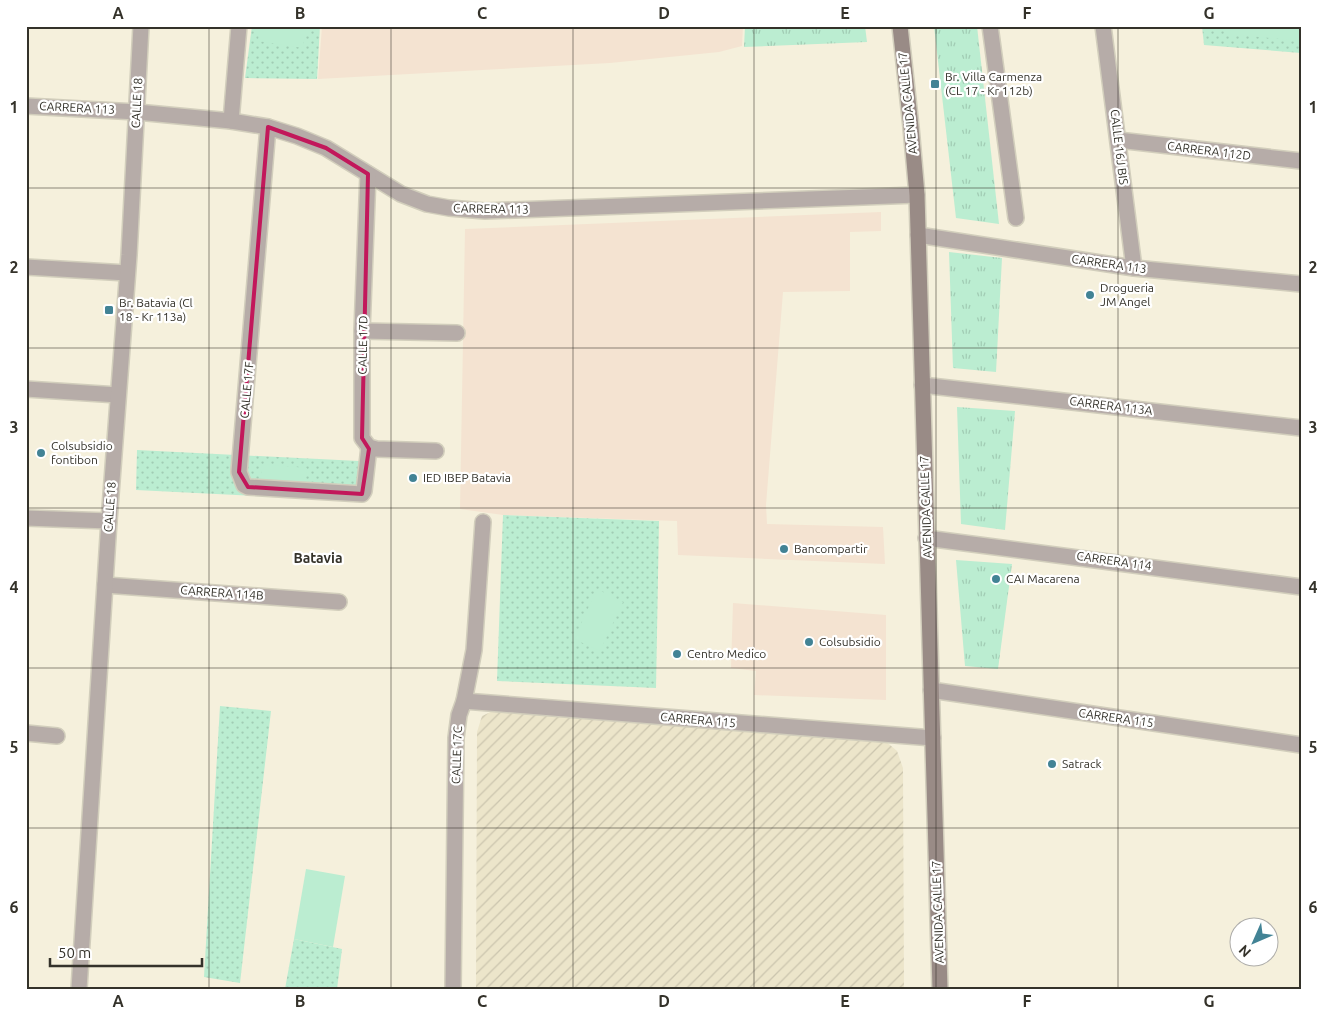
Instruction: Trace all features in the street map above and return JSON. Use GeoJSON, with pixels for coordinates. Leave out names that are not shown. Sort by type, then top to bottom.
{"type":"FeatureCollection","features":[{"type":"Feature","properties":{"kind":"main road","name":"AVENIDA CALLE 17"},"geometry":{"type":"LineString","coordinates":[[900,26],[911,127],[918,235],[940,989]]}},
{"type":"Feature","properties":{"kind":"street","name":"CALLE 18"},"geometry":{"type":"LineString","coordinates":[[79,989],[127,273],[141,26]]}},
{"type":"Feature","properties":{"kind":"street"},"geometry":{"type":"LineString","coordinates":[[231,121],[239,26]]}},
{"type":"Feature","properties":{"kind":"street"},"geometry":{"type":"LineString","coordinates":[[990,26],[1016,218]]}},
{"type":"Feature","properties":{"kind":"street","name":"CALLE 16J BIS"},"geometry":{"type":"LineString","coordinates":[[1103,26],[1134,268]]}},
{"type":"Feature","properties":{"kind":"street","name":"CARRERA 113"},"geometry":{"type":"LineString","coordinates":[[26,106],[137,112],[231,121],[268,127],[326,148],[401,194],[427,204],[449,208],[485,211],[916,195]]}},
{"type":"Feature","properties":{"kind":"street","name":"CALLE 17F"},"geometry":{"type":"LineString","coordinates":[[268,127],[239,472],[244,485],[248,487],[362,494],[364,491],[369,447]]}},
{"type":"Feature","properties":{"kind":"street","name":"CARRERA 112D"},"geometry":{"type":"LineString","coordinates":[[1118,140],[1301,162]]}},
{"type":"Feature","properties":{"kind":"street","name":"CALLE 17D"},"geometry":{"type":"LineString","coordinates":[[368,174],[362,331],[362,438],[369,447]]}},
{"type":"Feature","properties":{"kind":"street","name":"CARRERA 113"},"geometry":{"type":"LineString","coordinates":[[918,235],[1134,268],[1301,284]]}},
{"type":"Feature","properties":{"kind":"street"},"geometry":{"type":"LineString","coordinates":[[26,267],[127,273]]}},
{"type":"Feature","properties":{"kind":"street"},"geometry":{"type":"LineString","coordinates":[[362,331],[458,334]]}},
{"type":"Feature","properties":{"kind":"street","name":"CARRERA 113A"},"geometry":{"type":"LineString","coordinates":[[922,385],[1301,428]]}},
{"type":"Feature","properties":{"kind":"street"},"geometry":{"type":"LineString","coordinates":[[26,389],[118,395]]}},
{"type":"Feature","properties":{"kind":"street"},"geometry":{"type":"LineString","coordinates":[[369,447],[436,451]]}},
{"type":"Feature","properties":{"kind":"street"},"geometry":{"type":"LineString","coordinates":[[26,518],[109,521]]}},
{"type":"Feature","properties":{"kind":"street","name":"CALLE 17C"},"geometry":{"type":"LineString","coordinates":[[453,989],[456,738],[459,714],[464,701],[474,650],[483,522]]}},
{"type":"Feature","properties":{"kind":"street","name":"CARRERA 114"},"geometry":{"type":"LineString","coordinates":[[926,538],[1301,587]]}},
{"type":"Feature","properties":{"kind":"street","name":"CARRERA 114B"},"geometry":{"type":"LineString","coordinates":[[105,585],[339,602]]}},
{"type":"Feature","properties":{"kind":"street","name":"CARRERA 115"},"geometry":{"type":"LineString","coordinates":[[931,690],[1301,745]]}},
{"type":"Feature","properties":{"kind":"street","name":"CARRERA 115"},"geometry":{"type":"LineString","coordinates":[[464,701],[933,738]]}},
{"type":"Feature","properties":{"kind":"street"},"geometry":{"type":"LineString","coordinates":[[26,733],[57,736]]}},
{"type":"Feature","properties":{"kind":"highlighted area"},"geometry":{"type":"Polygon","coordinates":[[[268,127],[326,148],[368,174],[362,438],[369,449],[362,494],[248,487],[239,472],[268,127]]]}},
{"type":"Feature","properties":{"kind":"shaded area"},"geometry":{"type":"Polygon","coordinates":[[[322,26],[743,26],[742,46],[719,52],[610,63],[318,79],[322,26]]]}},
{"type":"Feature","properties":{"kind":"shaded area"},"geometry":{"type":"Polygon","coordinates":[[[881,212],[881,231],[850,232],[850,291],[783,292],[766,505],[767,524],[883,527],[885,564],[678,555],[677,521],[503,515],[460,509],[465,229],[881,212]]]}},
{"type":"Feature","properties":{"kind":"shaded area","name":"Colsubsidio"},"geometry":{"type":"Polygon","coordinates":[[[733,603],[886,615],[886,700],[754,695],[756,671],[731,668],[733,603]]]}},
{"type":"Feature","properties":{"kind":"shaded area"},"geometry":{"type":"Polygon","coordinates":[[[495,710],[883,739],[897,751],[903,768],[904,989],[476,989],[477,732],[482,716],[495,710]]]}},
{"type":"Feature","properties":{"kind":"green space"},"geometry":{"type":"Polygon","coordinates":[[[252,26],[320,26],[317,79],[245,78],[252,26]]]}},
{"type":"Feature","properties":{"kind":"green space"},"geometry":{"type":"Polygon","coordinates":[[[260,26],[306,26],[303,48],[258,41],[260,26]]]}},
{"type":"Feature","properties":{"kind":"green space"},"geometry":{"type":"Polygon","coordinates":[[[745,26],[865,26],[867,42],[744,47],[745,26]]]}},
{"type":"Feature","properties":{"kind":"green space"},"geometry":{"type":"Polygon","coordinates":[[[934,26],[977,26],[999,224],[956,218],[934,26]]]}},
{"type":"Feature","properties":{"kind":"green space"},"geometry":{"type":"Polygon","coordinates":[[[1202,26],[1301,26],[1301,53],[1204,45],[1202,26]]]}},
{"type":"Feature","properties":{"kind":"green space"},"geometry":{"type":"Polygon","coordinates":[[[1231,26],[1301,26],[1301,41],[1230,34],[1231,26]]]}},
{"type":"Feature","properties":{"kind":"green space"},"geometry":{"type":"Polygon","coordinates":[[[949,252],[1002,258],[996,372],[953,368],[949,252]]]}},
{"type":"Feature","properties":{"kind":"green space"},"geometry":{"type":"Polygon","coordinates":[[[957,407],[1015,411],[1005,530],[961,524],[957,407]]]}},
{"type":"Feature","properties":{"kind":"green space"},"geometry":{"type":"Polygon","coordinates":[[[137,450],[359,461],[358,501],[136,490],[137,450]]]}},
{"type":"Feature","properties":{"kind":"green space"},"geometry":{"type":"Polygon","coordinates":[[[262,464],[307,468],[305,491],[260,487],[262,464]]]}},
{"type":"Feature","properties":{"kind":"green space"},"geometry":{"type":"Polygon","coordinates":[[[503,515],[659,521],[656,688],[497,681],[503,515]]]}},
{"type":"Feature","properties":{"kind":"green space"},"geometry":{"type":"Polygon","coordinates":[[[956,560],[1012,564],[998,669],[965,666],[956,560]]]}},
{"type":"Feature","properties":{"kind":"green space"},"geometry":{"type":"Polygon","coordinates":[[[597,589],[623,602],[600,651],[574,639],[597,589]]]}},
{"type":"Feature","properties":{"kind":"green space"},"geometry":{"type":"Polygon","coordinates":[[[220,706],[271,711],[240,983],[204,977],[220,706]]]}},
{"type":"Feature","properties":{"kind":"green space"},"geometry":{"type":"Polygon","coordinates":[[[306,869],[345,876],[333,947],[294,939],[306,869]]]}},
{"type":"Feature","properties":{"kind":"green space"},"geometry":{"type":"Polygon","coordinates":[[[294,939],[342,949],[337,989],[285,989],[294,939]]]}},
{"type":"Feature","properties":{"kind":"place","name":"Br. Villa Carmenza (CL 17 - Kr 112b)"},"geometry":{"type":"Point","coordinates":[935,84]}},
{"type":"Feature","properties":{"kind":"place","name":"Drogueria JM Angel"},"geometry":{"type":"Point","coordinates":[1090,295]}},
{"type":"Feature","properties":{"kind":"place","name":"Br. Batavia (Cl 18 - Kr 113a)"},"geometry":{"type":"Point","coordinates":[109,310]}},
{"type":"Feature","properties":{"kind":"place","name":"Colsubsidio fontibon"},"geometry":{"type":"Point","coordinates":[41,453]}},
{"type":"Feature","properties":{"kind":"place","name":"IED IBEP Batavia"},"geometry":{"type":"Point","coordinates":[413,478]}},
{"type":"Feature","properties":{"kind":"place","name":"Bancompartir"},"geometry":{"type":"Point","coordinates":[784,549]}},
{"type":"Feature","properties":{"kind":"place","name":"CAI Macarena"},"geometry":{"type":"Point","coordinates":[996,579]}},
{"type":"Feature","properties":{"kind":"place","name":"Colsubsidio"},"geometry":{"type":"Point","coordinates":[809,642]}},
{"type":"Feature","properties":{"kind":"place","name":"Centro Medico"},"geometry":{"type":"Point","coordinates":[677,654]}},
{"type":"Feature","properties":{"kind":"place","name":"Satrack"},"geometry":{"type":"Point","coordinates":[1052,764]}},
{"type":"Feature","properties":{"kind":"district","name":"Batavia"},"geometry":{"type":"Point","coordinates":[318,558]}}]}
